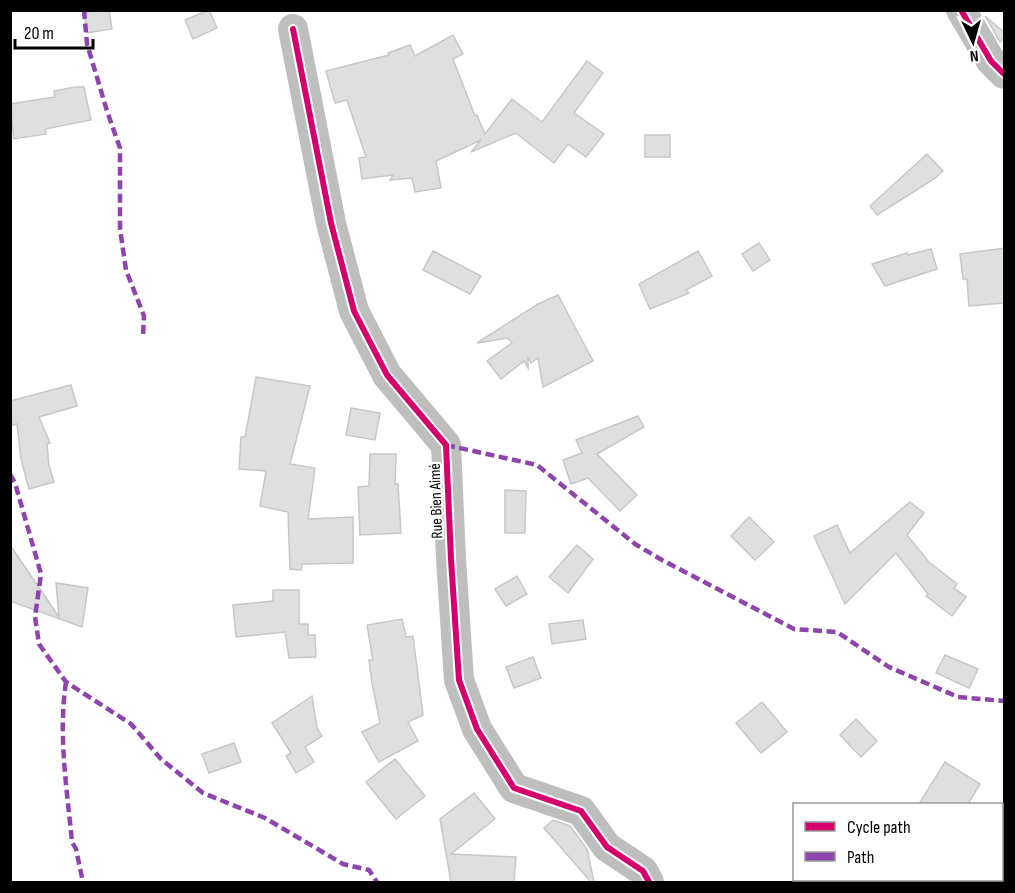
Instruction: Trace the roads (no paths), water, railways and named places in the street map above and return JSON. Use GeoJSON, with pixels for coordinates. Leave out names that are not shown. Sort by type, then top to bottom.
{"type":"FeatureCollection","features":[{"type":"Feature","properties":{"kind":"street"},"geometry":{"type":"LineString","coordinates":[[961,10],[991,61],[1005,74]]}},
{"type":"Feature","properties":{"kind":"street","name":"Rue Bien Aimé"},"geometry":{"type":"LineString","coordinates":[[293,29],[331,223],[354,311],[387,375],[446,446],[459,680],[477,729],[514,788],[581,811],[607,847],[643,871],[649,882]]}}]}
